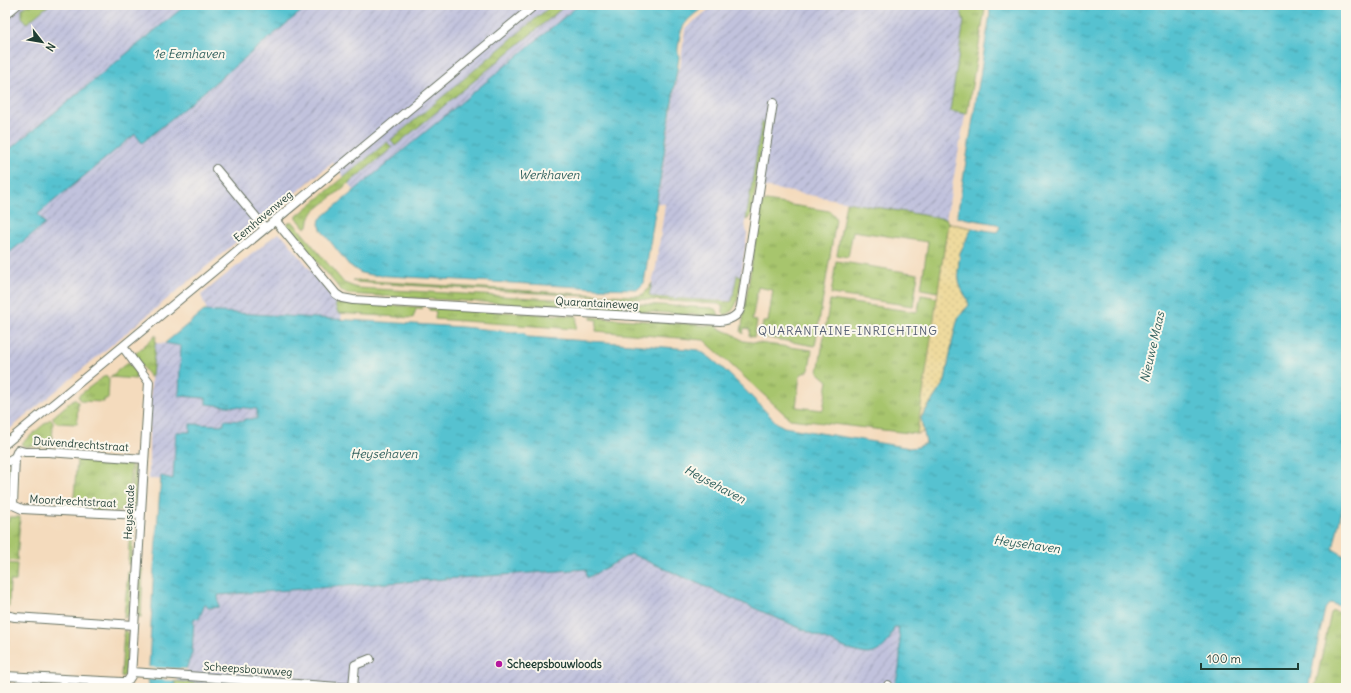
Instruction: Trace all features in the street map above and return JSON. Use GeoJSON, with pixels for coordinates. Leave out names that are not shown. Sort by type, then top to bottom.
{"type":"FeatureCollection","features":[{"type":"Feature","properties":{"kind":"street"},"geometry":{"type":"LineString","coordinates":[[5,15],[17,5]]}},
{"type":"Feature","properties":{"kind":"street","name":"Eemhavenweg"},"geometry":{"type":"LineString","coordinates":[[7,442],[535,5]]}},
{"type":"Feature","properties":{"kind":"street","name":"Quarantaineweg"},"geometry":{"type":"LineString","coordinates":[[275,220],[336,294],[342,298],[384,302],[726,321],[737,314],[741,306],[773,104]]}},
{"type":"Feature","properties":{"kind":"street"},"geometry":{"type":"LineString","coordinates":[[216,169],[265,228]]}},
{"type":"Feature","properties":{"kind":"street","name":"Heysekade"},"geometry":{"type":"LineString","coordinates":[[123,347],[149,382],[132,672]]}},
{"type":"Feature","properties":{"kind":"street"},"geometry":{"type":"LineString","coordinates":[[5,463],[16,454],[7,442]]}},
{"type":"Feature","properties":{"kind":"street","name":"Duivendrechtstraat"},"geometry":{"type":"LineString","coordinates":[[16,454],[25,452],[48,452],[144,459]]}},
{"type":"Feature","properties":{"kind":"street","name":"Moordrechtstraat"},"geometry":{"type":"LineString","coordinates":[[16,454],[12,505],[22,509],[140,516]]}},
{"type":"Feature","properties":{"kind":"street"},"geometry":{"type":"LineString","coordinates":[[5,615],[15,617],[134,625]]}},
{"type":"Feature","properties":{"kind":"street","name":"Scheepsbouwweg"},"geometry":{"type":"LineString","coordinates":[[132,672],[353,688],[355,664],[370,658]]}},
{"type":"Feature","properties":{"kind":"street"},"geometry":{"type":"LineString","coordinates":[[5,688],[6,676],[127,682],[132,672]]}},
{"type":"Feature","properties":{"kind":"shaded area"},"geometry":{"type":"Polygon","coordinates":[[[5,5],[612,5],[363,203],[333,162],[5,433],[5,5]]]}},
{"type":"Feature","properties":{"kind":"shaded area"},"geometry":{"type":"Polygon","coordinates":[[[714,5],[984,5],[985,9],[946,219],[752,185],[745,222],[747,235],[741,276],[737,275],[732,301],[652,297],[649,295],[656,267],[665,204],[657,203],[678,69],[680,69],[685,29],[714,5]]]}},
{"type":"Feature","properties":{"kind":"shaded area"},"geometry":{"type":"Polygon","coordinates":[[[278,233],[285,238],[342,309],[341,325],[210,319],[201,295],[278,233]]]}},
{"type":"Feature","properties":{"kind":"shaded area"},"geometry":{"type":"Polygon","coordinates":[[[153,343],[185,344],[263,396],[259,441],[175,480],[149,479],[149,424],[153,343]]]}},
{"type":"Feature","properties":{"kind":"shaded area"},"geometry":{"type":"Polygon","coordinates":[[[631,554],[852,651],[868,654],[892,634],[894,627],[898,627],[900,638],[899,671],[893,688],[223,688],[214,687],[214,682],[175,686],[176,669],[192,653],[194,618],[199,619],[205,604],[207,605],[218,595],[587,569],[587,578],[631,554]]]}},
{"type":"Feature","properties":{"kind":"green space"},"geometry":{"type":"Polygon","coordinates":[[[27,5],[49,5],[27,23],[22,17],[22,9],[27,5]]]}},
{"type":"Feature","properties":{"kind":"green space"},"geometry":{"type":"Polygon","coordinates":[[[552,5],[566,5],[395,146],[391,140],[552,5]]]}},
{"type":"Feature","properties":{"kind":"green space"},"geometry":{"type":"Polygon","coordinates":[[[962,8],[985,9],[967,114],[950,111],[964,21],[961,11],[962,8]]]}},
{"type":"Feature","properties":{"kind":"green space"},"geometry":{"type":"Polygon","coordinates":[[[762,120],[765,126],[751,216],[746,220],[762,120]]]}},
{"type":"Feature","properties":{"kind":"green space"},"geometry":{"type":"Polygon","coordinates":[[[387,142],[392,148],[312,213],[308,226],[305,228],[297,216],[387,142]]]}},
{"type":"Feature","properties":{"kind":"green space"},"geometry":{"type":"Polygon","coordinates":[[[766,201],[829,211],[836,219],[815,346],[763,337],[761,334],[763,322],[768,322],[773,290],[758,287],[752,320],[757,321],[754,337],[749,336],[750,329],[744,328],[743,334],[741,332],[761,205],[766,201]]]}},
{"type":"Feature","properties":{"kind":"green space"},"geometry":{"type":"Polygon","coordinates":[[[846,202],[946,219],[948,222],[938,292],[921,289],[928,242],[853,231],[848,257],[837,255],[846,202]]]}},
{"type":"Feature","properties":{"kind":"green space"},"geometry":{"type":"Polygon","coordinates":[[[292,221],[344,283],[357,288],[712,308],[717,310],[719,316],[347,294],[341,290],[286,225],[292,221]]]}},
{"type":"Feature","properties":{"kind":"green space"},"geometry":{"type":"Polygon","coordinates":[[[836,261],[918,274],[913,306],[831,294],[836,261]]]}},
{"type":"Feature","properties":{"kind":"green space"},"geometry":{"type":"Polygon","coordinates":[[[737,275],[741,276],[738,298],[734,309],[725,315],[723,313],[723,308],[719,304],[355,282],[353,280],[636,296],[644,294],[652,283],[649,295],[652,297],[730,302],[732,301],[737,275]]]}},
{"type":"Feature","properties":{"kind":"green space"},"geometry":{"type":"Polygon","coordinates":[[[921,295],[938,298],[917,434],[790,419],[704,340],[596,331],[597,320],[591,319],[591,317],[717,326],[718,328],[733,334],[743,341],[812,350],[809,370],[800,375],[796,407],[823,410],[828,381],[818,372],[830,300],[916,312],[918,310],[921,295]]]}},
{"type":"Feature","properties":{"kind":"green space"},"geometry":{"type":"Polygon","coordinates":[[[351,303],[423,307],[422,309],[416,309],[413,318],[338,313],[335,304],[351,303]]]}},
{"type":"Feature","properties":{"kind":"green space"},"geometry":{"type":"Polygon","coordinates":[[[429,308],[577,316],[576,329],[435,319],[436,311],[429,310],[429,308]]]}},
{"type":"Feature","properties":{"kind":"green space"},"geometry":{"type":"Polygon","coordinates":[[[156,335],[152,376],[150,377],[134,356],[156,335]]]}},
{"type":"Feature","properties":{"kind":"green space"},"geometry":{"type":"Polygon","coordinates":[[[128,362],[136,372],[136,379],[110,377],[128,362]]]}},
{"type":"Feature","properties":{"kind":"green space"},"geometry":{"type":"Polygon","coordinates":[[[106,375],[109,379],[108,399],[104,399],[104,402],[81,401],[78,396],[106,375]]]}},
{"type":"Feature","properties":{"kind":"green space"},"geometry":{"type":"Polygon","coordinates":[[[74,399],[78,402],[77,424],[57,423],[53,417],[74,399]]]}},
{"type":"Feature","properties":{"kind":"green space"},"geometry":{"type":"Polygon","coordinates":[[[50,419],[53,422],[52,447],[25,447],[21,444],[50,419]]]}},
{"type":"Feature","properties":{"kind":"green space"},"geometry":{"type":"Polygon","coordinates":[[[77,459],[124,462],[131,464],[128,512],[73,509],[77,459]]]}},
{"type":"Feature","properties":{"kind":"green space"},"geometry":{"type":"Polygon","coordinates":[[[12,463],[10,491],[5,491],[5,469],[12,463]]]}},
{"type":"Feature","properties":{"kind":"green space"},"geometry":{"type":"Polygon","coordinates":[[[133,466],[137,467],[135,507],[130,509],[133,466]]]}},
{"type":"Feature","properties":{"kind":"green space"},"geometry":{"type":"Polygon","coordinates":[[[9,517],[20,517],[17,561],[5,560],[5,521],[9,521],[9,517]]]}},
{"type":"Feature","properties":{"kind":"green space"},"geometry":{"type":"Polygon","coordinates":[[[130,522],[134,525],[131,563],[128,565],[130,522]]]}},
{"type":"Feature","properties":{"kind":"green space"},"geometry":{"type":"Polygon","coordinates":[[[5,563],[17,564],[16,581],[10,581],[9,607],[5,606],[5,563]]]}},
{"type":"Feature","properties":{"kind":"green space"},"geometry":{"type":"Polygon","coordinates":[[[140,569],[143,569],[141,617],[138,617],[140,569]]]}},
{"type":"Feature","properties":{"kind":"green space"},"geometry":{"type":"Polygon","coordinates":[[[128,571],[131,573],[129,614],[124,618],[128,571]]]}},
{"type":"Feature","properties":{"kind":"green space"},"geometry":{"type":"Polygon","coordinates":[[[1334,611],[1346,615],[1346,688],[1315,688],[1331,613],[1334,611]]]}},
{"type":"Feature","properties":{"kind":"green space"},"geometry":{"type":"Polygon","coordinates":[[[5,622],[9,622],[6,671],[5,671],[5,622]]]}},
{"type":"Feature","properties":{"kind":"green space"},"geometry":{"type":"Polygon","coordinates":[[[124,630],[128,634],[125,675],[121,677],[124,630]]]}},
{"type":"Feature","properties":{"kind":"green space"},"geometry":{"type":"Polygon","coordinates":[[[175,681],[204,684],[215,682],[214,687],[223,688],[174,688],[175,681]]]}},
{"type":"Feature","properties":{"kind":"sand"},"geometry":{"type":"Polygon","coordinates":[[[948,223],[972,228],[960,253],[958,271],[960,288],[967,298],[969,305],[963,311],[954,333],[945,381],[921,417],[923,432],[917,434],[948,223]]]}},
{"type":"Feature","properties":{"kind":"water","name":"1e Eemhaven"},"geometry":{"type":"Polygon","coordinates":[[[186,5],[309,5],[142,143],[135,134],[38,214],[45,224],[5,256],[5,153],[186,5]]]}},
{"type":"Feature","properties":{"kind":"water","name":"Werkhaven"},"geometry":{"type":"Polygon","coordinates":[[[579,5],[706,5],[688,20],[680,35],[678,50],[679,57],[644,283],[638,289],[598,288],[372,275],[361,273],[349,265],[322,231],[319,224],[320,219],[579,5]]]}},
{"type":"Feature","properties":{"kind":"water"},"geometry":{"type":"Polygon","coordinates":[[[989,5],[1346,5],[1346,492],[1333,549],[1346,557],[1346,608],[1331,603],[1325,609],[1308,688],[893,688],[898,673],[900,658],[898,627],[894,627],[886,645],[878,651],[869,654],[852,651],[631,554],[587,578],[586,569],[218,595],[219,607],[208,608],[205,604],[199,619],[194,618],[192,653],[186,669],[176,669],[174,688],[148,688],[153,582],[161,476],[173,479],[176,432],[190,432],[190,424],[224,425],[224,420],[244,421],[244,419],[257,419],[257,409],[206,404],[206,398],[179,396],[181,346],[165,343],[204,311],[462,327],[524,333],[528,337],[699,350],[719,365],[777,423],[784,427],[910,448],[918,447],[926,443],[921,418],[945,381],[958,318],[969,305],[967,298],[960,288],[958,271],[960,253],[972,228],[996,232],[1000,227],[997,224],[957,217],[989,21],[989,5]]]}},
{"type":"Feature","properties":{"kind":"pier"},"geometry":{"type":"Polygon","coordinates":[[[146,667],[188,669],[187,671],[178,671],[177,681],[145,679],[146,667]]]}},
{"type":"Feature","properties":{"kind":"place","name":"Scheepsbouwloods"},"geometry":{"type":"Point","coordinates":[499,664]}},
{"type":"Feature","properties":{"kind":"district","name":"QUARANTAINE-INRICHTING"},"geometry":{"type":"Point","coordinates":[848,330]}},
{"type":"Feature","properties":{"kind":"water label","name":"Nieuwe Maas"},"geometry":{"type":"Point","coordinates":[1152,347]}},
{"type":"Feature","properties":{"kind":"water label","name":"Heysehaven"},"geometry":{"type":"Point","coordinates":[384,453]}},
{"type":"Feature","properties":{"kind":"water label","name":"Heysehaven"},"geometry":{"type":"Point","coordinates":[715,484]}},
{"type":"Feature","properties":{"kind":"water label","name":"Heysehaven"},"geometry":{"type":"Point","coordinates":[1027,544]}}]}
